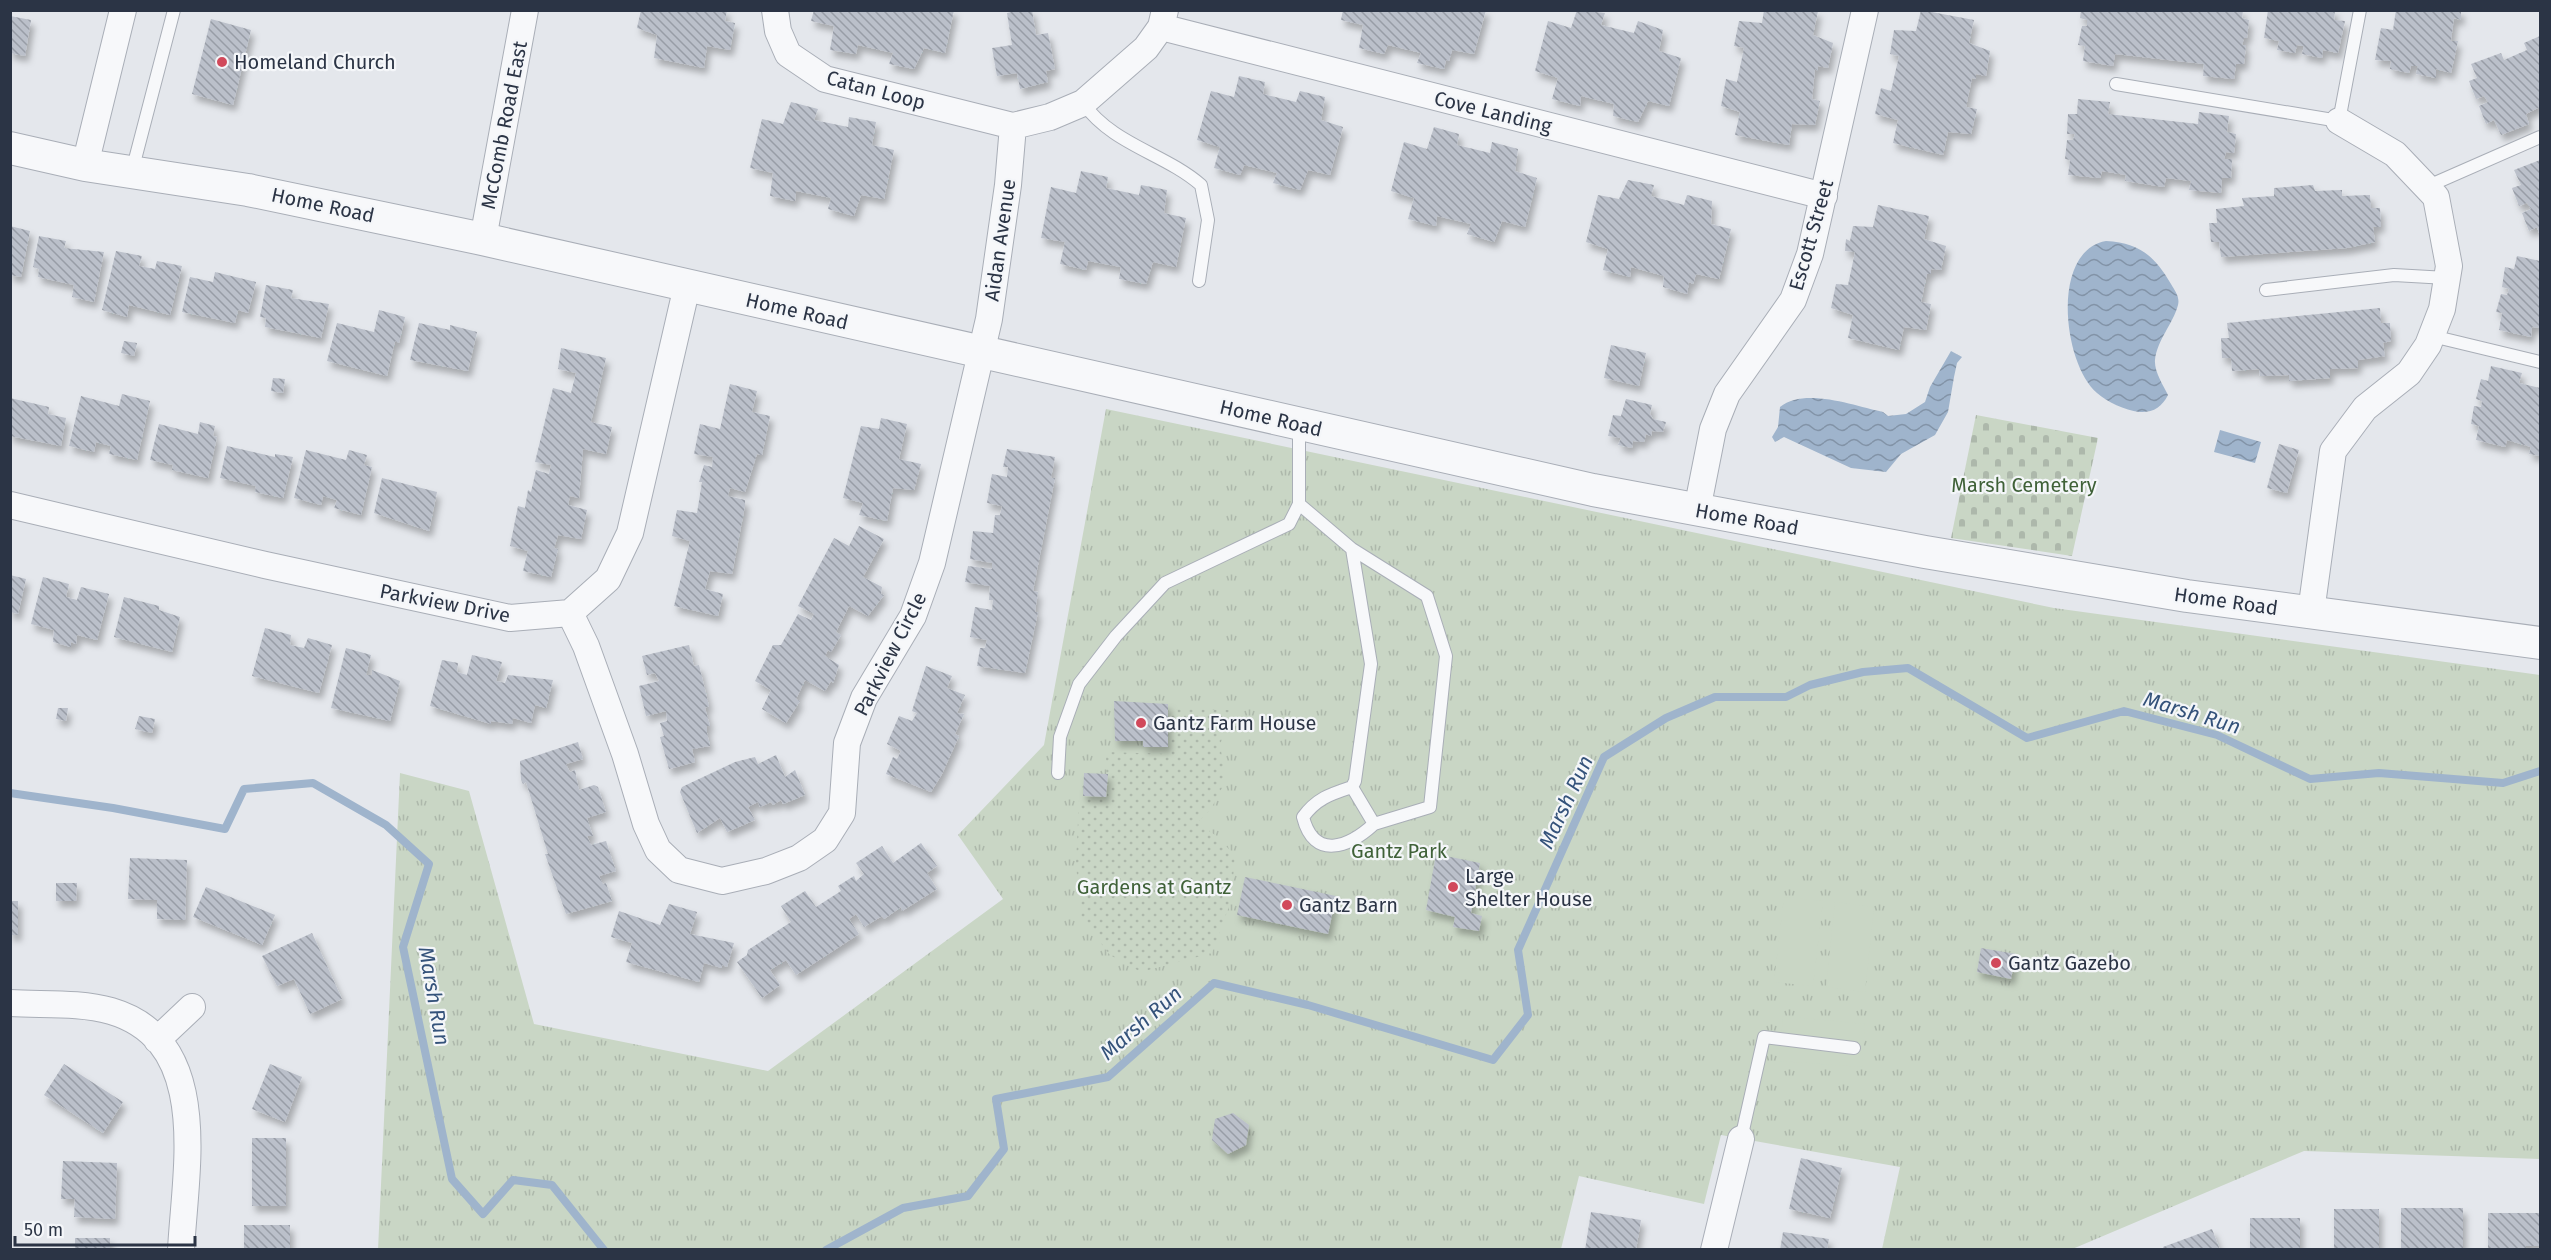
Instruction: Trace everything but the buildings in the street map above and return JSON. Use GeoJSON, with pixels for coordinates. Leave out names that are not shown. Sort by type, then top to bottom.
{"type":"FeatureCollection","features":[{"type":"Feature","properties":{"kind":"street"},"geometry":{"type":"LineString","coordinates":[[85,165],[123,10]]}},
{"type":"Feature","properties":{"kind":"street","name":"McComb Road East"},"geometry":{"type":"LineString","coordinates":[[483,239],[525,10]]}},
{"type":"Feature","properties":{"kind":"street","name":"Catan Loop"},"geometry":{"type":"LineString","coordinates":[[775,10],[778,31],[788,54],[825,79],[1013,126]]}},
{"type":"Feature","properties":{"kind":"street","name":"Escott Street"},"geometry":{"type":"LineString","coordinates":[[1697,510],[1713,429],[1724,403],[1754,354],[1793,300],[1810,254],[1865,10]]}},
{"type":"Feature","properties":{"kind":"street"},"geometry":{"type":"LineString","coordinates":[[1013,126],[1050,117],[1083,103],[1146,48],[1163,19]]}},
{"type":"Feature","properties":{"kind":"street","name":"Cove Landing"},"geometry":{"type":"LineString","coordinates":[[1163,19],[1824,196]]}},
{"type":"Feature","properties":{"kind":"street"},"geometry":{"type":"LineString","coordinates":[[2311,612],[2333,451],[2365,408],[2409,373],[2432,336],[2442,309],[2449,266],[2436,197],[2395,154],[2339,121]]}},
{"type":"Feature","properties":{"kind":"street","name":"Aidan Avenue"},"geometry":{"type":"LineString","coordinates":[[982,354],[1008,185],[1013,126]]}},
{"type":"Feature","properties":{"kind":"street","name":"Home Road"},"geometry":{"type":"LineString","coordinates":[[10,148],[85,165],[248,190],[483,239],[982,354],[1593,490],[2164,592],[2541,643]]}},
{"type":"Feature","properties":{"kind":"street"},"geometry":{"type":"LineString","coordinates":[[570,613],[608,579],[630,533],[687,286]]}},
{"type":"Feature","properties":{"kind":"street","name":"Parkview Circle"},"geometry":{"type":"LineString","coordinates":[[570,613],[586,646],[624,754],[645,824],[658,850],[679,870],[722,880],[766,871],[799,858],[825,840],[842,813],[847,743],[864,698],[913,616],[932,563],[982,354]]}},
{"type":"Feature","properties":{"kind":"street","name":"Parkview Drive"},"geometry":{"type":"LineString","coordinates":[[10,504],[276,567],[510,618],[570,613]]}},
{"type":"Feature","properties":{"kind":"street"},"geometry":{"type":"LineString","coordinates":[[10,1003],[111,1011],[127,1018],[157,1040],[171,1056],[181,1079],[185,1098],[187,1151],[181,1250]]}},
{"type":"Feature","properties":{"kind":"street"},"geometry":{"type":"LineString","coordinates":[[157,1040],[192,1007]]}},
{"type":"Feature","properties":{"kind":"street"},"geometry":{"type":"LineString","coordinates":[[1714,1250],[1741,1139]]}},
{"type":"Feature","properties":{"kind":"lane"},"geometry":{"type":"LineString","coordinates":[[132,172],[174,10]]}},
{"type":"Feature","properties":{"kind":"lane"},"geometry":{"type":"LineString","coordinates":[[2116,84],[2339,121],[2360,10]]}},
{"type":"Feature","properties":{"kind":"lane"},"geometry":{"type":"LineString","coordinates":[[1083,103],[1097,121],[1118,136],[1176,167],[1201,185],[1208,220],[1198,281]]}},
{"type":"Feature","properties":{"kind":"lane"},"geometry":{"type":"LineString","coordinates":[[2426,187],[2541,137]]}},
{"type":"Feature","properties":{"kind":"lane"},"geometry":{"type":"LineString","coordinates":[[2266,290],[2394,275],[2447,278]]}},
{"type":"Feature","properties":{"kind":"lane"},"geometry":{"type":"LineString","coordinates":[[2432,336],[2541,362]]}},
{"type":"Feature","properties":{"kind":"lane"},"geometry":{"type":"LineString","coordinates":[[1058,773],[1060,737],[1079,684],[1116,636],[1166,584],[1289,524],[1299,504],[1299,425]]}},
{"type":"Feature","properties":{"kind":"lane"},"geometry":{"type":"LineString","coordinates":[[1299,504],[1352,549],[1427,596],[1446,656],[1430,807],[1374,824],[1350,842],[1334,846],[1317,841],[1307,832],[1304,817],[1314,802],[1326,795],[1352,787],[1355,781],[1371,664],[1352,549]]}},
{"type":"Feature","properties":{"kind":"lane"},"geometry":{"type":"LineString","coordinates":[[1352,787],[1374,824]]}},
{"type":"Feature","properties":{"kind":"lane"},"geometry":{"type":"LineString","coordinates":[[1741,1139],[1764,1037],[1854,1048]]}},
{"type":"Feature","properties":{"kind":"green space","name":"Gantz Park"},"geometry":{"type":"Polygon","coordinates":[[[1106,409],[2054,608],[2540,675],[2540,1159],[2304,1151],[2070,1250],[1882,1249],[1900,1167],[1721,1135],[1704,1204],[1579,1176],[1561,1249],[378,1250],[400,773],[469,791],[534,1024],[768,1071],[1003,899],[958,835],[1044,745],[1106,409]]]}},
{"type":"Feature","properties":{"kind":"green space","name":"Marsh Cemetery"},"geometry":{"type":"Polygon","coordinates":[[[1976,415],[2098,438],[2072,556],[1951,538],[1976,415]]]}},
{"type":"Feature","properties":{"kind":"green space","name":"Gardens at Gantz"},"geometry":{"type":"Polygon","coordinates":[[[1167,709],[1231,710],[1220,745],[1226,780],[1211,809],[1197,823],[1218,837],[1235,856],[1231,901],[1212,953],[1141,972],[1110,955],[1081,917],[1076,864],[1079,798],[1107,798],[1106,752],[1169,754],[1167,709]]]}},
{"type":"Feature","properties":{"kind":"green space"},"geometry":{"type":"Polygon","coordinates":[[[1784,897],[1823,901],[1813,986],[1774,982],[1784,897]]]}},
{"type":"Feature","properties":{"kind":"green space"},"geometry":{"type":"Polygon","coordinates":[[[1835,902],[1874,907],[1865,992],[1826,987],[1835,902]]]}},
{"type":"Feature","properties":{"kind":"green space"},"geometry":{"type":"Polygon","coordinates":[[[1783,1016],[1865,1024],[1862,1067],[1779,1061],[1783,1016]]]}},
{"type":"Feature","properties":{"kind":"water"},"geometry":{"type":"Polygon","coordinates":[[[2106,241],[2128,244],[2152,258],[2178,297],[2176,312],[2159,346],[2155,360],[2157,373],[2168,395],[2160,406],[2153,410],[2139,412],[2122,407],[2097,393],[2085,379],[2076,358],[2070,335],[2068,310],[2070,286],[2076,265],[2088,249],[2106,241]]]}},
{"type":"Feature","properties":{"kind":"water"},"geometry":{"type":"Polygon","coordinates":[[[1951,351],[1962,357],[1957,363],[1948,412],[1935,435],[1901,454],[1886,472],[1851,468],[1784,437],[1775,442],[1772,437],[1778,427],[1780,407],[1790,401],[1803,398],[1830,400],[1883,412],[1888,416],[1906,414],[1925,402],[1930,387],[1951,351]]]}},
{"type":"Feature","properties":{"kind":"water"},"geometry":{"type":"Polygon","coordinates":[[[2220,430],[2261,442],[2255,463],[2214,452],[2220,430]]]}},
{"type":"Feature","properties":{"kind":"waterway","name":"Marsh Run"},"geometry":{"type":"LineString","coordinates":[[826,1250],[903,1208],[968,1196],[1004,1149],[996,1099],[1108,1077],[1214,983],[1308,1005],[1493,1060],[1528,1015],[1518,950],[1604,757],[1666,718],[1715,697],[1786,697],[1810,685],[1863,672],[1908,668],[2027,738],[2124,711],[2217,735],[2310,779],[2379,773],[2503,783],[2540,771]]}},
{"type":"Feature","properties":{"kind":"waterway","name":"Marsh Run"},"geometry":{"type":"LineString","coordinates":[[10,793],[113,808],[225,829],[244,789],[313,783],[386,825],[429,864],[403,947],[452,1179],[483,1214],[513,1180],[552,1185],[604,1250]]}},
{"type":"Feature","properties":{"kind":"place","name":"Homeland Church"},"geometry":{"type":"Point","coordinates":[222,62]}},
{"type":"Feature","properties":{"kind":"place","name":"Gantz Farm House"},"geometry":{"type":"Point","coordinates":[1141,723]}},
{"type":"Feature","properties":{"kind":"place","name":"Large Shelter House"},"geometry":{"type":"Point","coordinates":[1453,887]}},
{"type":"Feature","properties":{"kind":"place","name":"Gantz Barn"},"geometry":{"type":"Point","coordinates":[1287,905]}},
{"type":"Feature","properties":{"kind":"place","name":"Gantz Gazebo"},"geometry":{"type":"Point","coordinates":[1996,963]}}]}
